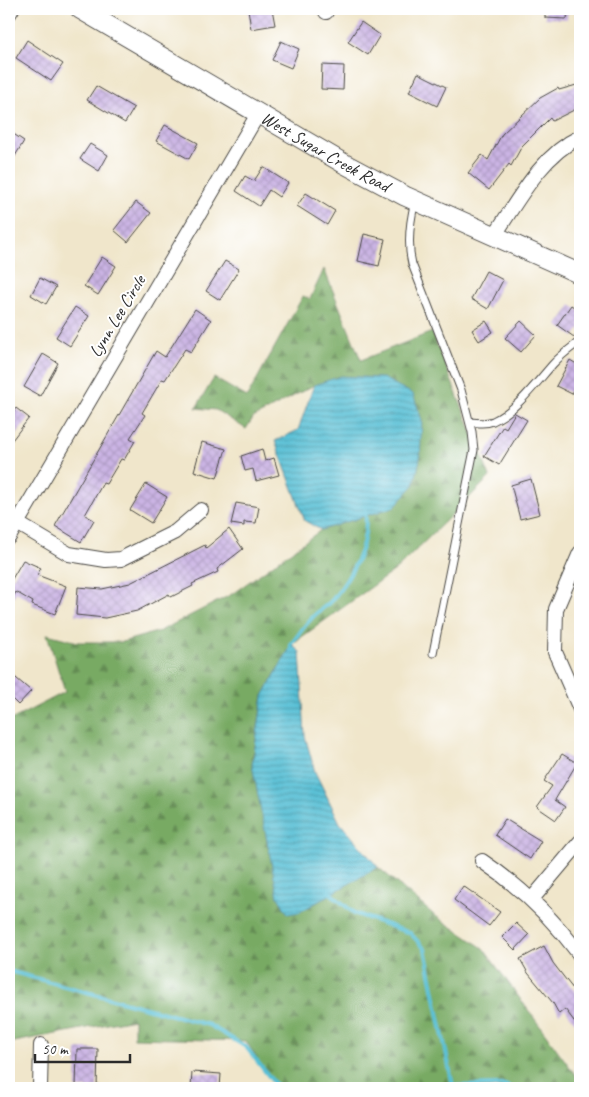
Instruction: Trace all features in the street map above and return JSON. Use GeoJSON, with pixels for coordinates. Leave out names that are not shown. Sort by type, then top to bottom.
{"type":"FeatureCollection","features":[{"type":"Feature","properties":{"kind":"main road","name":"West Sugar Creek Road"},"geometry":{"type":"LineString","coordinates":[[80,9],[343,163],[415,200],[580,274]]}},
{"type":"Feature","properties":{"kind":"street"},"geometry":{"type":"LineString","coordinates":[[9,14],[12,9]]}},
{"type":"Feature","properties":{"kind":"street","name":"Lynn Lee Circle"},"geometry":{"type":"LineString","coordinates":[[9,537],[258,114]]}},
{"type":"Feature","properties":{"kind":"street"},"geometry":{"type":"LineString","coordinates":[[494,236],[540,170],[557,153],[580,137]]}},
{"type":"Feature","properties":{"kind":"street"},"geometry":{"type":"LineString","coordinates":[[17,523],[69,554],[114,560],[121,559],[175,532],[200,510]]}},
{"type":"Feature","properties":{"kind":"street"},"geometry":{"type":"LineString","coordinates":[[580,553],[556,609],[555,652],[580,709]]}},
{"type":"Feature","properties":{"kind":"street"},"geometry":{"type":"LineString","coordinates":[[532,899],[580,842]]}},
{"type":"Feature","properties":{"kind":"street"},"geometry":{"type":"LineString","coordinates":[[482,861],[532,899],[554,920],[580,955]]}},
{"type":"Feature","properties":{"kind":"street"},"geometry":{"type":"LineString","coordinates":[[40,1088],[41,1045]]}},
{"type":"Feature","properties":{"kind":"lane"},"geometry":{"type":"LineString","coordinates":[[415,200],[411,220],[410,254],[412,264],[461,390],[470,422],[474,450],[473,464],[433,653]]}},
{"type":"Feature","properties":{"kind":"lane"},"geometry":{"type":"LineString","coordinates":[[470,422],[484,423],[494,421],[506,412],[555,362],[580,341]]}},
{"type":"Feature","properties":{"kind":"green space"},"geometry":{"type":"Polygon","coordinates":[[[324,269],[361,360],[432,332],[490,477],[398,568],[292,644],[263,696],[252,765],[300,912],[378,867],[434,915],[483,948],[580,1081],[580,1088],[275,1088],[246,1041],[134,1038],[134,1019],[9,1043],[9,721],[65,692],[47,634],[78,642],[122,642],[160,631],[232,594],[321,530],[394,507],[314,385],[253,418],[246,429],[216,410],[196,408],[214,378],[247,397],[303,296],[310,299],[324,269]]]}},
{"type":"Feature","properties":{"kind":"water"},"geometry":{"type":"Polygon","coordinates":[[[341,376],[383,378],[413,394],[422,420],[420,459],[414,485],[394,507],[321,530],[305,521],[275,441],[298,430],[314,385],[341,376]]]}},
{"type":"Feature","properties":{"kind":"water"},"geometry":{"type":"Polygon","coordinates":[[[292,644],[300,652],[305,736],[315,772],[340,823],[378,867],[300,912],[288,914],[278,897],[252,765],[263,696],[292,644]]]}},
{"type":"Feature","properties":{"kind":"building"},"geometry":{"type":"Polygon","coordinates":[[[248,9],[272,9],[275,25],[251,29],[248,9]]]}},
{"type":"Feature","properties":{"kind":"building"},"geometry":{"type":"Polygon","coordinates":[[[545,9],[568,9],[567,19],[545,18],[545,9]]]}},
{"type":"Feature","properties":{"kind":"building"},"geometry":{"type":"Polygon","coordinates":[[[361,22],[380,35],[368,55],[348,42],[361,22]]]}},
{"type":"Feature","properties":{"kind":"building"},"geometry":{"type":"Polygon","coordinates":[[[27,40],[63,64],[51,81],[16,58],[27,40]]]}},
{"type":"Feature","properties":{"kind":"building"},"geometry":{"type":"Polygon","coordinates":[[[281,41],[299,49],[291,68],[272,60],[281,41]]]}},
{"type":"Feature","properties":{"kind":"building"},"geometry":{"type":"Polygon","coordinates":[[[322,65],[344,66],[343,90],[321,89],[322,65]]]}},
{"type":"Feature","properties":{"kind":"building"},"geometry":{"type":"Polygon","coordinates":[[[418,73],[446,87],[437,106],[409,92],[418,73]]]}},
{"type":"Feature","properties":{"kind":"building"},"geometry":{"type":"Polygon","coordinates":[[[580,84],[580,107],[552,121],[550,118],[522,146],[511,166],[509,164],[489,190],[468,173],[482,155],[488,160],[502,134],[540,98],[558,88],[559,90],[580,84]]]}},
{"type":"Feature","properties":{"kind":"building"},"geometry":{"type":"Polygon","coordinates":[[[96,86],[134,108],[125,123],[87,100],[96,86]]]}},
{"type":"Feature","properties":{"kind":"building"},"geometry":{"type":"Polygon","coordinates":[[[165,125],[198,143],[189,159],[156,141],[165,125]]]}},
{"type":"Feature","properties":{"kind":"building"},"geometry":{"type":"Polygon","coordinates":[[[9,131],[24,141],[9,166],[9,131]]]}},
{"type":"Feature","properties":{"kind":"building"},"geometry":{"type":"Polygon","coordinates":[[[90,144],[108,155],[99,171],[80,159],[90,144]]]}},
{"type":"Feature","properties":{"kind":"building"},"geometry":{"type":"Polygon","coordinates":[[[263,167],[288,183],[279,197],[269,190],[259,206],[236,191],[245,176],[254,181],[263,167]]]}},
{"type":"Feature","properties":{"kind":"building"},"geometry":{"type":"Polygon","coordinates":[[[306,193],[335,211],[327,225],[297,206],[306,193]]]}},
{"type":"Feature","properties":{"kind":"building"},"geometry":{"type":"Polygon","coordinates":[[[136,202],[151,213],[128,242],[114,230],[136,202]]]}},
{"type":"Feature","properties":{"kind":"building"},"geometry":{"type":"Polygon","coordinates":[[[364,234],[385,239],[379,266],[358,261],[364,234]]]}},
{"type":"Feature","properties":{"kind":"building"},"geometry":{"type":"Polygon","coordinates":[[[102,257],[116,266],[98,295],[84,286],[102,257]]]}},
{"type":"Feature","properties":{"kind":"building"},"geometry":{"type":"Polygon","coordinates":[[[225,261],[239,269],[220,300],[206,291],[225,261]]]}},
{"type":"Feature","properties":{"kind":"building"},"geometry":{"type":"Polygon","coordinates":[[[486,271],[503,280],[488,309],[471,299],[486,271]]]}},
{"type":"Feature","properties":{"kind":"building"},"geometry":{"type":"Polygon","coordinates":[[[40,278],[56,287],[46,304],[31,295],[40,278]]]}},
{"type":"Feature","properties":{"kind":"building"},"geometry":{"type":"Polygon","coordinates":[[[571,305],[580,311],[580,328],[574,337],[557,325],[571,305]]]}},
{"type":"Feature","properties":{"kind":"building"},"geometry":{"type":"Polygon","coordinates":[[[75,307],[89,316],[70,346],[56,337],[75,307]]]}},
{"type":"Feature","properties":{"kind":"building"},"geometry":{"type":"Polygon","coordinates":[[[195,309],[211,320],[191,352],[185,349],[165,380],[162,379],[142,413],[145,415],[130,438],[135,441],[124,460],[121,459],[106,484],[103,483],[85,515],[94,520],[81,542],[55,526],[156,351],[165,357],[195,309]]]}},
{"type":"Feature","properties":{"kind":"building"},"geometry":{"type":"Polygon","coordinates":[[[486,321],[493,332],[479,341],[472,330],[486,321]]]}},
{"type":"Feature","properties":{"kind":"building"},"geometry":{"type":"Polygon","coordinates":[[[521,321],[536,335],[521,352],[505,338],[521,321]]]}},
{"type":"Feature","properties":{"kind":"building"},"geometry":{"type":"Polygon","coordinates":[[[43,354],[58,363],[40,396],[24,387],[43,354]]]}},
{"type":"Feature","properties":{"kind":"building"},"geometry":{"type":"Polygon","coordinates":[[[570,360],[580,366],[580,377],[572,394],[556,386],[570,360]]]}},
{"type":"Feature","properties":{"kind":"building"},"geometry":{"type":"Polygon","coordinates":[[[16,408],[29,418],[9,444],[9,418],[16,408]]]}},
{"type":"Feature","properties":{"kind":"building"},"geometry":{"type":"Polygon","coordinates":[[[515,413],[527,420],[499,465],[484,456],[503,426],[506,428],[515,413]]]}},
{"type":"Feature","properties":{"kind":"building"},"geometry":{"type":"Polygon","coordinates":[[[202,442],[226,449],[217,478],[194,471],[202,442]]]}},
{"type":"Feature","properties":{"kind":"building"},"geometry":{"type":"Polygon","coordinates":[[[262,449],[265,461],[274,458],[279,475],[256,481],[253,469],[245,471],[241,456],[262,449]]]}},
{"type":"Feature","properties":{"kind":"building"},"geometry":{"type":"Polygon","coordinates":[[[531,479],[540,514],[520,519],[511,485],[531,479]]]}},
{"type":"Feature","properties":{"kind":"building"},"geometry":{"type":"Polygon","coordinates":[[[146,484],[167,497],[151,523],[130,510],[146,484]]]}},
{"type":"Feature","properties":{"kind":"building"},"geometry":{"type":"Polygon","coordinates":[[[236,503],[259,507],[256,523],[244,522],[244,526],[231,524],[236,503]]]}},
{"type":"Feature","properties":{"kind":"building"},"geometry":{"type":"Polygon","coordinates":[[[229,529],[243,549],[217,569],[218,572],[192,584],[193,586],[171,597],[169,594],[137,611],[105,618],[76,615],[78,587],[102,589],[130,583],[205,545],[206,548],[229,529]]]}},
{"type":"Feature","properties":{"kind":"building"},"geometry":{"type":"Polygon","coordinates":[[[23,560],[41,568],[37,575],[66,586],[55,614],[32,605],[33,602],[16,592],[9,605],[9,584],[23,560]]]}},
{"type":"Feature","properties":{"kind":"building"},"geometry":{"type":"Polygon","coordinates":[[[9,672],[31,691],[18,705],[9,696],[9,672]]]}},
{"type":"Feature","properties":{"kind":"building"},"geometry":{"type":"Polygon","coordinates":[[[562,754],[577,763],[555,800],[565,807],[556,820],[537,807],[552,786],[544,781],[562,754]]]}},
{"type":"Feature","properties":{"kind":"building"},"geometry":{"type":"Polygon","coordinates":[[[505,819],[541,841],[530,859],[495,835],[505,819]]]}},
{"type":"Feature","properties":{"kind":"building"},"geometry":{"type":"Polygon","coordinates":[[[463,886],[500,912],[489,926],[454,900],[463,886]]]}},
{"type":"Feature","properties":{"kind":"building"},"geometry":{"type":"Polygon","coordinates":[[[516,923],[529,935],[515,950],[502,937],[516,923]]]}},
{"type":"Feature","properties":{"kind":"building"},"geometry":{"type":"Polygon","coordinates":[[[544,946],[553,963],[580,998],[580,1029],[565,1009],[559,1014],[553,1003],[528,973],[520,959],[544,946]]]}},
{"type":"Feature","properties":{"kind":"building"},"geometry":{"type":"Polygon","coordinates":[[[77,1049],[98,1049],[97,1088],[76,1088],[77,1049]]]}},
{"type":"Feature","properties":{"kind":"building"},"geometry":{"type":"Polygon","coordinates":[[[192,1072],[221,1074],[220,1088],[191,1088],[192,1072]]]}},
{"type":"Feature","properties":{"kind":"waterway"},"geometry":{"type":"LineString","coordinates":[[291,649],[291,644],[315,614],[333,599],[353,569],[365,535],[365,511]]}},
{"type":"Feature","properties":{"kind":"waterway"},"geometry":{"type":"LineString","coordinates":[[328,891],[354,913],[410,933],[425,949],[453,1086]]}},
{"type":"Feature","properties":{"kind":"waterway"},"geometry":{"type":"LineString","coordinates":[[9,971],[209,1025],[246,1047],[278,1088]]}},
{"type":"Feature","properties":{"kind":"waterway"},"geometry":{"type":"LineString","coordinates":[[449,1088],[453,1086],[505,1085],[510,1088]]}}]}
